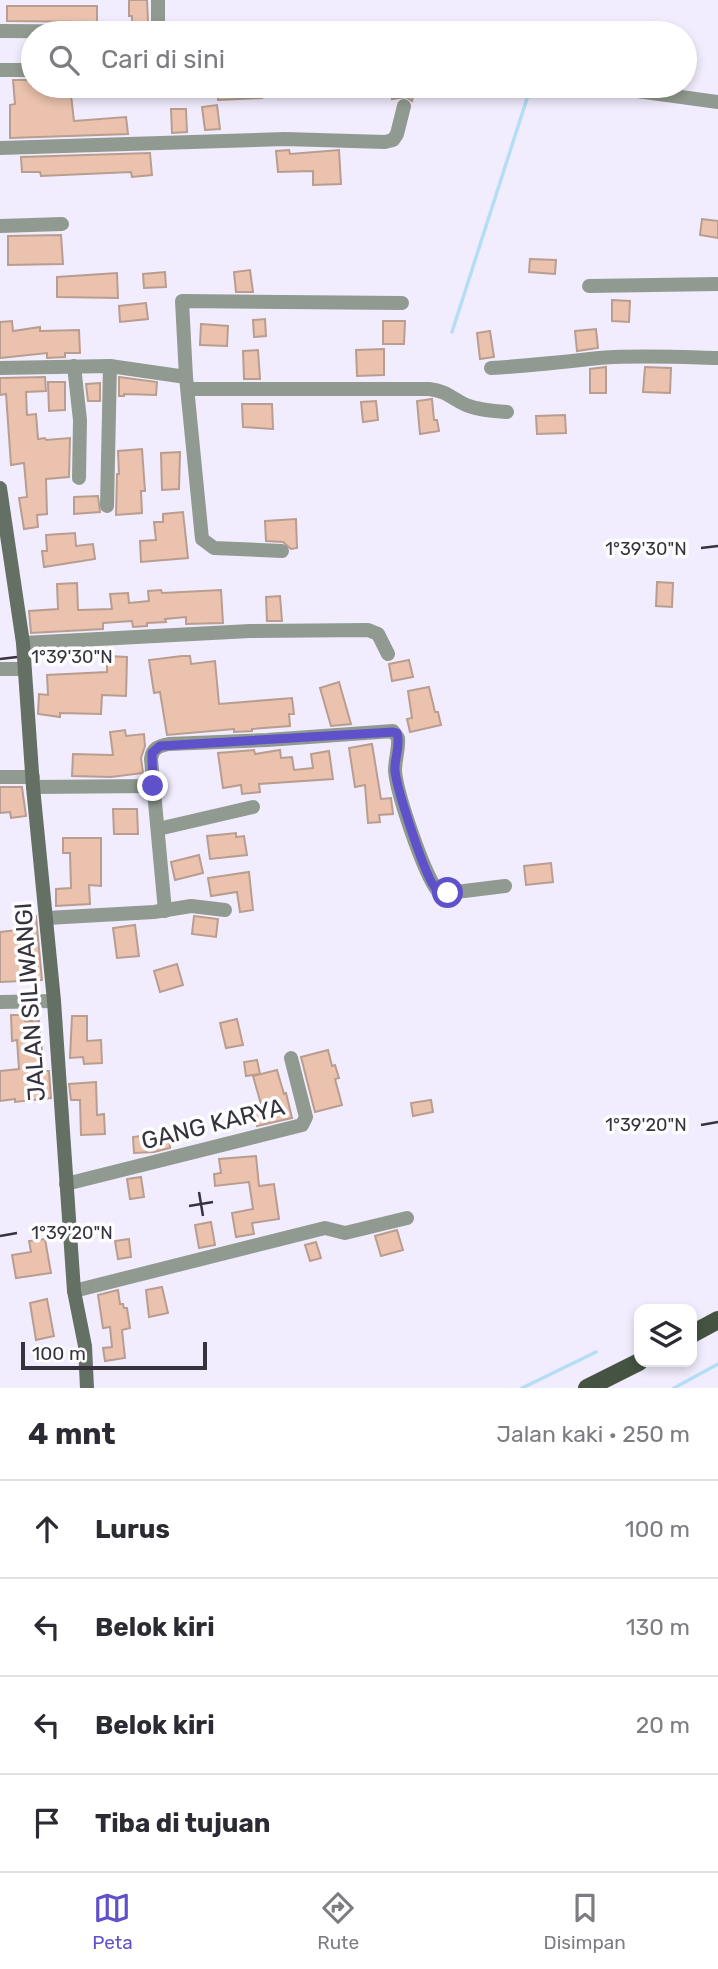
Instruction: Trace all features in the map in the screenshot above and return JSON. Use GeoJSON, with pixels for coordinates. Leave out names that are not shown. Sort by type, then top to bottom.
{"type":"FeatureCollection","features":[{"type":"Feature","properties":{"kind":"main road"},"geometry":{"type":"LineString","coordinates":[[697,1331],[718,1320]]}},
{"type":"Feature","properties":{"kind":"main road"},"geometry":{"type":"LineString","coordinates":[[587,1388],[634,1364]]}},
{"type":"Feature","properties":{"kind":"street"},"geometry":{"type":"LineString","coordinates":[[158,0],[158,21]]}},
{"type":"Feature","properties":{"kind":"street"},"geometry":{"type":"LineString","coordinates":[[0,31],[21,31]]}},
{"type":"Feature","properties":{"kind":"street"},"geometry":{"type":"LineString","coordinates":[[0,70],[21,70]]}},
{"type":"Feature","properties":{"kind":"street"},"geometry":{"type":"LineString","coordinates":[[689,98],[718,102]]}},
{"type":"Feature","properties":{"kind":"street"},"geometry":{"type":"LineString","coordinates":[[0,148],[272,139],[385,142],[393,140],[397,134],[404,106]]}},
{"type":"Feature","properties":{"kind":"street"},"geometry":{"type":"LineString","coordinates":[[0,226],[62,225]]}},
{"type":"Feature","properties":{"kind":"street"},"geometry":{"type":"LineString","coordinates":[[589,286],[718,284]]}},
{"type":"Feature","properties":{"kind":"street"},"geometry":{"type":"LineString","coordinates":[[282,551],[214,548],[202,539],[182,301],[402,303]]}},
{"type":"Feature","properties":{"kind":"street"},"geometry":{"type":"LineString","coordinates":[[491,368],[559,364],[600,358],[718,358]]}},
{"type":"Feature","properties":{"kind":"street"},"geometry":{"type":"LineString","coordinates":[[74,366],[80,420],[79,478]]}},
{"type":"Feature","properties":{"kind":"street"},"geometry":{"type":"LineString","coordinates":[[107,506],[110,366]]}},
{"type":"Feature","properties":{"kind":"street"},"geometry":{"type":"LineString","coordinates":[[0,368],[110,366],[187,383],[429,389],[445,391],[464,404],[507,412]]}},
{"type":"Feature","properties":{"kind":"street","name":"JALAN SILIWANGI"},"geometry":{"type":"LineString","coordinates":[[0,488],[23,643],[54,1001],[74,1291],[85,1346],[87,1388]]}},
{"type":"Feature","properties":{"kind":"street"},"geometry":{"type":"LineString","coordinates":[[23,643],[250,631],[368,630],[379,634],[388,654]]}},
{"type":"Feature","properties":{"kind":"street"},"geometry":{"type":"LineString","coordinates":[[0,669],[24,669]]}},
{"type":"Feature","properties":{"kind":"street"},"geometry":{"type":"LineString","coordinates":[[165,911],[152,753],[160,746],[393,732],[398,738],[395,763],[399,791],[436,890],[448,893],[505,886]]}},
{"type":"Feature","properties":{"kind":"street"},"geometry":{"type":"LineString","coordinates":[[0,777],[33,782],[153,786]]}},
{"type":"Feature","properties":{"kind":"street"},"geometry":{"type":"LineString","coordinates":[[158,829],[253,807]]}},
{"type":"Feature","properties":{"kind":"street"},"geometry":{"type":"LineString","coordinates":[[47,918],[165,911],[191,906],[226,910]]}},
{"type":"Feature","properties":{"kind":"street"},"geometry":{"type":"LineString","coordinates":[[0,1002],[54,1001]]}},
{"type":"Feature","properties":{"kind":"street","name":"GANG KARYA"},"geometry":{"type":"LineString","coordinates":[[66,1184],[302,1125],[306,1116],[291,1058]]}},
{"type":"Feature","properties":{"kind":"street"},"geometry":{"type":"LineString","coordinates":[[74,1291],[325,1228],[345,1233],[407,1218]]}},
{"type":"Feature","properties":{"kind":"building"},"geometry":{"type":"Polygon","coordinates":[[[129,0],[147,0],[148,21],[132,21],[132,16],[129,16],[129,0]]]}},
{"type":"Feature","properties":{"kind":"building"},"geometry":{"type":"Polygon","coordinates":[[[7,6],[97,6],[97,21],[7,21],[7,6]]]}},
{"type":"Feature","properties":{"kind":"building"},"geometry":{"type":"Polygon","coordinates":[[[13,80],[21,80],[21,98],[71,98],[74,121],[126,117],[128,134],[10,138],[10,105],[15,104],[13,80]]]}},
{"type":"Feature","properties":{"kind":"building"},"geometry":{"type":"Polygon","coordinates":[[[218,98],[262,98],[218,100],[218,98]]]}},
{"type":"Feature","properties":{"kind":"building"},"geometry":{"type":"Polygon","coordinates":[[[217,105],[220,129],[205,130],[202,107],[217,105]]]}},
{"type":"Feature","properties":{"kind":"building"},"geometry":{"type":"Polygon","coordinates":[[[171,109],[186,109],[187,132],[172,133],[171,109]]]}},
{"type":"Feature","properties":{"kind":"building"},"geometry":{"type":"Polygon","coordinates":[[[289,150],[290,154],[339,150],[341,184],[313,185],[313,171],[278,172],[276,151],[289,150]]]}},
{"type":"Feature","properties":{"kind":"building"},"geometry":{"type":"Polygon","coordinates":[[[150,153],[152,175],[132,177],[131,172],[41,176],[40,172],[22,172],[21,157],[150,153]]]}},
{"type":"Feature","properties":{"kind":"building"},"geometry":{"type":"Polygon","coordinates":[[[702,219],[718,221],[718,238],[700,235],[702,219]]]}},
{"type":"Feature","properties":{"kind":"building"},"geometry":{"type":"Polygon","coordinates":[[[61,235],[63,264],[8,265],[8,236],[61,235]]]}},
{"type":"Feature","properties":{"kind":"building"},"geometry":{"type":"Polygon","coordinates":[[[530,259],[556,260],[555,274],[529,272],[530,259]]]}},
{"type":"Feature","properties":{"kind":"building"},"geometry":{"type":"Polygon","coordinates":[[[250,270],[253,292],[236,292],[234,272],[250,270]]]}},
{"type":"Feature","properties":{"kind":"building"},"geometry":{"type":"Polygon","coordinates":[[[165,272],[166,287],[144,288],[143,274],[165,272]]]}},
{"type":"Feature","properties":{"kind":"building"},"geometry":{"type":"Polygon","coordinates":[[[117,273],[118,298],[57,297],[57,277],[117,273]]]}},
{"type":"Feature","properties":{"kind":"building"},"geometry":{"type":"Polygon","coordinates":[[[612,300],[630,301],[629,322],[612,321],[612,300]]]}},
{"type":"Feature","properties":{"kind":"building"},"geometry":{"type":"Polygon","coordinates":[[[146,303],[148,319],[120,322],[119,306],[146,303]]]}},
{"type":"Feature","properties":{"kind":"building"},"geometry":{"type":"Polygon","coordinates":[[[265,319],[266,336],[254,337],[253,320],[265,319]]]}},
{"type":"Feature","properties":{"kind":"building"},"geometry":{"type":"Polygon","coordinates":[[[12,321],[13,331],[40,327],[40,331],[79,330],[80,353],[65,353],[65,357],[47,358],[47,353],[0,358],[0,322],[12,321]]]}},
{"type":"Feature","properties":{"kind":"building"},"geometry":{"type":"Polygon","coordinates":[[[383,321],[405,321],[404,344],[383,344],[383,321]]]}},
{"type":"Feature","properties":{"kind":"building"},"geometry":{"type":"Polygon","coordinates":[[[201,324],[228,326],[227,346],[200,345],[201,324]]]}},
{"type":"Feature","properties":{"kind":"building"},"geometry":{"type":"Polygon","coordinates":[[[596,329],[598,348],[577,351],[575,331],[596,329]]]}},
{"type":"Feature","properties":{"kind":"building"},"geometry":{"type":"Polygon","coordinates":[[[490,331],[494,357],[480,359],[477,333],[490,331]]]}},
{"type":"Feature","properties":{"kind":"building"},"geometry":{"type":"Polygon","coordinates":[[[384,349],[384,375],[357,376],[356,350],[384,349]]]}},
{"type":"Feature","properties":{"kind":"building"},"geometry":{"type":"Polygon","coordinates":[[[258,350],[260,379],[244,379],[243,351],[258,350]]]}},
{"type":"Feature","properties":{"kind":"building"},"geometry":{"type":"Polygon","coordinates":[[[606,367],[606,393],[590,393],[590,369],[606,367]]]}},
{"type":"Feature","properties":{"kind":"building"},"geometry":{"type":"Polygon","coordinates":[[[645,367],[671,368],[670,393],[643,392],[645,367]]]}},
{"type":"Feature","properties":{"kind":"building"},"geometry":{"type":"Polygon","coordinates":[[[45,377],[46,391],[26,392],[27,415],[36,414],[38,439],[70,438],[69,477],[46,479],[47,514],[37,515],[38,527],[24,529],[19,498],[27,497],[24,463],[11,465],[6,394],[0,395],[0,378],[45,377]]]}},
{"type":"Feature","properties":{"kind":"building"},"geometry":{"type":"Polygon","coordinates":[[[119,377],[157,382],[156,395],[119,396],[119,377]]]}},
{"type":"Feature","properties":{"kind":"building"},"geometry":{"type":"Polygon","coordinates":[[[48,382],[65,382],[65,410],[49,411],[48,382]]]}},
{"type":"Feature","properties":{"kind":"building"},"geometry":{"type":"Polygon","coordinates":[[[100,383],[100,401],[88,401],[86,384],[100,383]]]}},
{"type":"Feature","properties":{"kind":"building"},"geometry":{"type":"Polygon","coordinates":[[[432,399],[434,420],[437,420],[439,431],[420,434],[417,401],[432,399]]]}},
{"type":"Feature","properties":{"kind":"building"},"geometry":{"type":"Polygon","coordinates":[[[376,401],[378,420],[363,422],[361,402],[376,401]]]}},
{"type":"Feature","properties":{"kind":"building"},"geometry":{"type":"Polygon","coordinates":[[[242,404],[272,404],[273,429],[243,427],[242,404]]]}},
{"type":"Feature","properties":{"kind":"building"},"geometry":{"type":"Polygon","coordinates":[[[565,415],[566,433],[537,434],[536,416],[565,415]]]}},
{"type":"Feature","properties":{"kind":"building"},"geometry":{"type":"Polygon","coordinates":[[[142,449],[145,491],[141,491],[142,513],[116,515],[118,451],[142,449]]]}},
{"type":"Feature","properties":{"kind":"building"},"geometry":{"type":"Polygon","coordinates":[[[180,452],[179,489],[162,490],[161,453],[180,452]]]}},
{"type":"Feature","properties":{"kind":"building"},"geometry":{"type":"Polygon","coordinates":[[[98,496],[100,512],[74,514],[74,497],[98,496]]]}},
{"type":"Feature","properties":{"kind":"building"},"geometry":{"type":"Polygon","coordinates":[[[183,512],[188,558],[141,562],[140,541],[156,540],[154,522],[163,522],[163,514],[183,512]]]}},
{"type":"Feature","properties":{"kind":"building"},"geometry":{"type":"Polygon","coordinates":[[[296,519],[297,548],[291,549],[283,542],[266,541],[265,521],[296,519]]]}},
{"type":"Feature","properties":{"kind":"building"},"geometry":{"type":"Polygon","coordinates":[[[75,533],[76,546],[93,544],[95,559],[44,567],[42,551],[47,551],[46,535],[75,533]]]}},
{"type":"Feature","properties":{"kind":"building"},"geometry":{"type":"Polygon","coordinates":[[[657,582],[673,583],[672,607],[656,606],[657,582]]]}},
{"type":"Feature","properties":{"kind":"building"},"geometry":{"type":"Polygon","coordinates":[[[77,583],[78,610],[112,609],[110,594],[128,593],[129,603],[149,601],[148,591],[161,590],[162,593],[221,590],[223,623],[186,624],[186,617],[147,623],[147,626],[133,627],[132,621],[103,623],[103,629],[31,633],[29,611],[58,609],[57,584],[77,583]]]}},
{"type":"Feature","properties":{"kind":"building"},"geometry":{"type":"Polygon","coordinates":[[[280,596],[282,621],[267,621],[266,597],[280,596]]]}},
{"type":"Feature","properties":{"kind":"building"},"geometry":{"type":"Polygon","coordinates":[[[107,656],[127,657],[126,696],[102,695],[101,714],[60,713],[60,717],[38,714],[39,694],[48,695],[47,675],[107,672],[107,656]]]}},
{"type":"Feature","properties":{"kind":"building"},"geometry":{"type":"Polygon","coordinates":[[[190,656],[191,664],[215,661],[219,704],[292,698],[294,714],[289,714],[290,726],[252,731],[234,732],[234,729],[167,735],[160,692],[154,693],[149,660],[190,656]]]}},
{"type":"Feature","properties":{"kind":"building"},"geometry":{"type":"Polygon","coordinates":[[[409,660],[413,677],[392,681],[389,664],[409,660]]]}},
{"type":"Feature","properties":{"kind":"building"},"geometry":{"type":"Polygon","coordinates":[[[339,682],[351,724],[331,726],[320,688],[339,682]]]}},
{"type":"Feature","properties":{"kind":"building"},"geometry":{"type":"Polygon","coordinates":[[[429,687],[441,725],[410,732],[407,719],[412,718],[408,691],[429,687]]]}},
{"type":"Feature","properties":{"kind":"building"},"geometry":{"type":"Polygon","coordinates":[[[125,730],[126,736],[144,734],[145,746],[141,758],[143,773],[111,777],[72,776],[73,754],[113,755],[110,732],[125,730]]]}},
{"type":"Feature","properties":{"kind":"building"},"geometry":{"type":"Polygon","coordinates":[[[372,744],[381,799],[391,798],[393,814],[379,815],[380,822],[368,823],[365,785],[355,787],[349,748],[372,744]]]}},
{"type":"Feature","properties":{"kind":"building"},"geometry":{"type":"Polygon","coordinates":[[[254,750],[255,754],[280,750],[281,758],[292,757],[294,770],[313,768],[311,754],[329,751],[333,779],[259,784],[260,792],[242,794],[241,785],[223,788],[218,753],[254,750]]]}},
{"type":"Feature","properties":{"kind":"building"},"geometry":{"type":"Polygon","coordinates":[[[0,787],[22,787],[26,816],[11,818],[10,812],[0,813],[0,787]]]}},
{"type":"Feature","properties":{"kind":"building"},"geometry":{"type":"Polygon","coordinates":[[[113,809],[137,809],[138,834],[114,834],[113,809]]]}},
{"type":"Feature","properties":{"kind":"building"},"geometry":{"type":"Polygon","coordinates":[[[236,833],[236,837],[244,836],[247,855],[210,859],[207,836],[236,833]]]}},
{"type":"Feature","properties":{"kind":"building"},"geometry":{"type":"Polygon","coordinates":[[[63,838],[101,838],[101,886],[89,885],[90,904],[56,906],[56,889],[71,888],[70,853],[63,853],[63,838]]]}},
{"type":"Feature","properties":{"kind":"building"},"geometry":{"type":"Polygon","coordinates":[[[199,855],[203,873],[175,880],[171,862],[199,855]]]}},
{"type":"Feature","properties":{"kind":"building"},"geometry":{"type":"Polygon","coordinates":[[[551,863],[553,882],[526,885],[524,866],[551,863]]]}},
{"type":"Feature","properties":{"kind":"building"},"geometry":{"type":"Polygon","coordinates":[[[249,872],[253,910],[240,912],[237,892],[211,896],[208,878],[249,872]]]}},
{"type":"Feature","properties":{"kind":"building"},"geometry":{"type":"Polygon","coordinates":[[[36,916],[42,980],[0,982],[0,932],[17,930],[15,918],[36,916]]]}},
{"type":"Feature","properties":{"kind":"building"},"geometry":{"type":"Polygon","coordinates":[[[194,916],[218,919],[216,937],[192,934],[194,916]]]}},
{"type":"Feature","properties":{"kind":"building"},"geometry":{"type":"Polygon","coordinates":[[[135,925],[139,956],[117,958],[113,928],[135,925]]]}},
{"type":"Feature","properties":{"kind":"building"},"geometry":{"type":"Polygon","coordinates":[[[177,964],[183,985],[160,992],[154,971],[177,964]]]}},
{"type":"Feature","properties":{"kind":"building"},"geometry":{"type":"Polygon","coordinates":[[[11,1015],[25,1015],[25,1021],[39,1021],[44,1071],[49,1071],[51,1098],[0,1101],[0,1071],[19,1069],[17,1040],[12,1041],[11,1015]]]}},
{"type":"Feature","properties":{"kind":"building"},"geometry":{"type":"Polygon","coordinates":[[[72,1016],[87,1016],[87,1041],[101,1040],[102,1063],[84,1064],[83,1057],[70,1058],[72,1016]]]}},
{"type":"Feature","properties":{"kind":"building"},"geometry":{"type":"Polygon","coordinates":[[[237,1019],[243,1045],[226,1048],[220,1023],[237,1019]]]}},
{"type":"Feature","properties":{"kind":"building"},"geometry":{"type":"Polygon","coordinates":[[[328,1050],[332,1066],[335,1065],[339,1078],[335,1079],[342,1105],[315,1112],[301,1057],[328,1050]]]}},
{"type":"Feature","properties":{"kind":"building"},"geometry":{"type":"Polygon","coordinates":[[[257,1060],[260,1074],[246,1076],[244,1062],[257,1060]]]}},
{"type":"Feature","properties":{"kind":"building"},"geometry":{"type":"Polygon","coordinates":[[[277,1070],[292,1118],[257,1126],[253,1106],[261,1104],[253,1076],[277,1070]]]}},
{"type":"Feature","properties":{"kind":"building"},"geometry":{"type":"Polygon","coordinates":[[[96,1082],[97,1115],[104,1114],[105,1134],[81,1135],[80,1100],[71,1100],[69,1084],[96,1082]]]}},
{"type":"Feature","properties":{"kind":"building"},"geometry":{"type":"Polygon","coordinates":[[[431,1100],[433,1112],[413,1116],[411,1103],[431,1100]]]}},
{"type":"Feature","properties":{"kind":"building"},"geometry":{"type":"Polygon","coordinates":[[[169,1132],[170,1148],[134,1153],[133,1137],[169,1132]]]}},
{"type":"Feature","properties":{"kind":"building"},"geometry":{"type":"Polygon","coordinates":[[[256,1156],[259,1186],[274,1184],[279,1219],[252,1223],[254,1234],[236,1237],[232,1213],[253,1209],[249,1182],[215,1186],[214,1174],[221,1173],[219,1159],[256,1156]]]}},
{"type":"Feature","properties":{"kind":"building"},"geometry":{"type":"Polygon","coordinates":[[[141,1177],[144,1197],[130,1199],[127,1179],[141,1177]]]}},
{"type":"Feature","properties":{"kind":"building"},"geometry":{"type":"Polygon","coordinates":[[[211,1222],[215,1245],[199,1248],[195,1225],[211,1222]]]}},
{"type":"Feature","properties":{"kind":"building"},"geometry":{"type":"Polygon","coordinates":[[[397,1230],[403,1250],[381,1256],[375,1236],[397,1230]]]}},
{"type":"Feature","properties":{"kind":"building"},"geometry":{"type":"Polygon","coordinates":[[[45,1239],[51,1273],[16,1278],[12,1255],[31,1252],[29,1241],[45,1239]]]}},
{"type":"Feature","properties":{"kind":"building"},"geometry":{"type":"Polygon","coordinates":[[[129,1239],[131,1257],[118,1259],[115,1241],[129,1239]]]}},
{"type":"Feature","properties":{"kind":"building"},"geometry":{"type":"Polygon","coordinates":[[[316,1242],[321,1258],[310,1261],[305,1245],[316,1242]]]}},
{"type":"Feature","properties":{"kind":"building"},"geometry":{"type":"Polygon","coordinates":[[[162,1287],[168,1313],[149,1317],[146,1290],[162,1287]]]}},
{"type":"Feature","properties":{"kind":"building"},"geometry":{"type":"Polygon","coordinates":[[[118,1290],[120,1304],[127,1308],[130,1328],[122,1330],[125,1358],[105,1361],[103,1348],[112,1347],[110,1327],[103,1328],[98,1295],[118,1290]]]}},
{"type":"Feature","properties":{"kind":"building"},"geometry":{"type":"Polygon","coordinates":[[[47,1299],[54,1336],[36,1340],[30,1303],[47,1299]]]}},
{"type":"Feature","properties":{"kind":"waterway"},"geometry":{"type":"LineString","coordinates":[[452,332],[527,98]]}},
{"type":"Feature","properties":{"kind":"waterway"},"geometry":{"type":"LineString","coordinates":[[522,1388],[596,1352]]}},
{"type":"Feature","properties":{"kind":"waterway"},"geometry":{"type":"LineString","coordinates":[[674,1388],[718,1364]]}},
{"type":"Feature","properties":{"kind":"route"},"geometry":{"type":"LineString","coordinates":[[153,786],[152,753],[155,748],[169,744],[267,740],[360,732],[397,733],[399,746],[395,763],[399,791],[432,884],[436,890],[448,893]]}}]}
